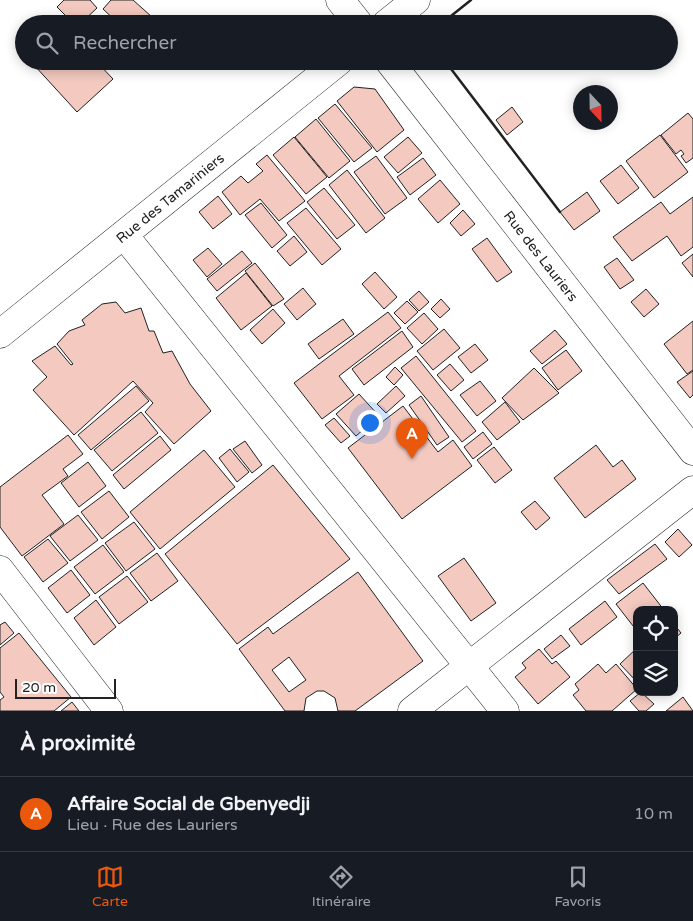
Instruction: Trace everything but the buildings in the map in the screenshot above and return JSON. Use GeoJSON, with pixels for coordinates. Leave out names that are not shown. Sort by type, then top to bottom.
{"type":"FeatureCollection","features":[{"type":"Feature","properties":{"kind":"street"},"geometry":{"type":"LineString","coordinates":[[340,0],[352,15]]}},
{"type":"Feature","properties":{"kind":"street"},"geometry":{"type":"LineString","coordinates":[[397,15],[416,0]]}},
{"type":"Feature","properties":{"kind":"street","name":"Rue des Tamariniers"},"geometry":{"type":"LineString","coordinates":[[0,334],[328,70]]}},
{"type":"Feature","properties":{"kind":"street","name":"Rue des Lauriers"},"geometry":{"type":"LineString","coordinates":[[396,70],[693,451]]}},
{"type":"Feature","properties":{"kind":"street"},"geometry":{"type":"LineString","coordinates":[[124,235],[505,711]]}},
{"type":"Feature","properties":{"kind":"street"},"geometry":{"type":"LineString","coordinates":[[412,711],[693,490]]}},
{"type":"Feature","properties":{"kind":"street"},"geometry":{"type":"LineString","coordinates":[[0,570],[109,711]]}},
{"type":"Feature","properties":{"kind":"wall"},"geometry":{"type":"LineString","coordinates":[[452,15],[471,0]]}},
{"type":"Feature","properties":{"kind":"wall"},"geometry":{"type":"LineString","coordinates":[[452,70],[560,212]]}},
{"type":"Feature","properties":{"kind":"place","name":"Affaire Social de Gbenyedji"},"geometry":{"type":"Point","coordinates":[412,459]}}]}
